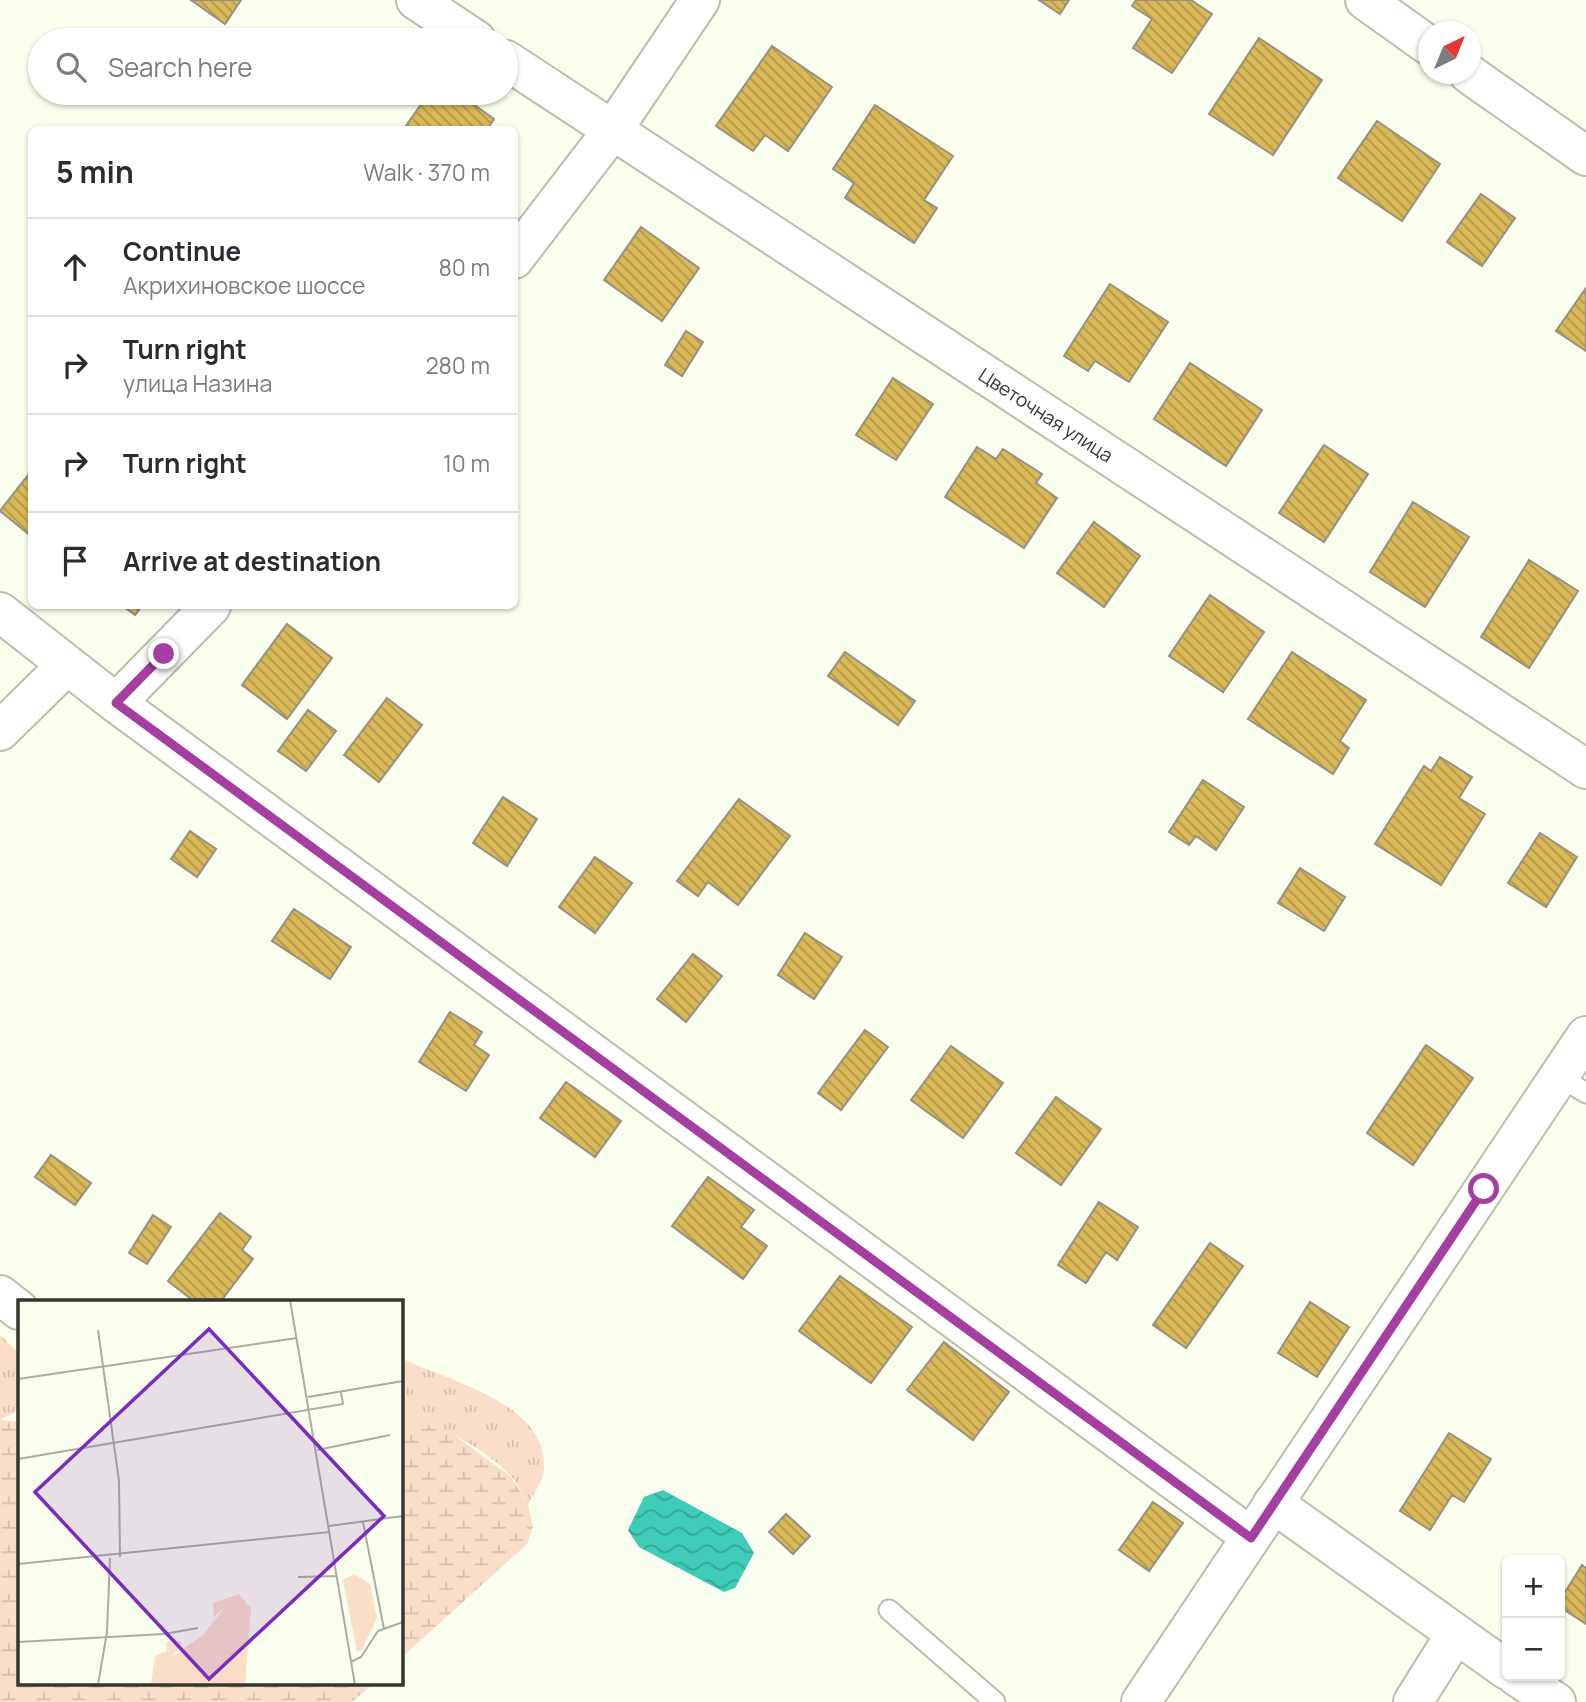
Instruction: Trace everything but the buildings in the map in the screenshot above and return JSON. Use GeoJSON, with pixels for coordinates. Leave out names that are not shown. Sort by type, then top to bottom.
{"type":"FeatureCollection","features":[{"type":"Feature","properties":{"kind":"street"},"geometry":{"type":"LineString","coordinates":[[416,0],[458,28]]}},
{"type":"Feature","properties":{"kind":"street"},"geometry":{"type":"LineString","coordinates":[[518,254],[612,131],[700,0]]}},
{"type":"Feature","properties":{"kind":"street"},"geometry":{"type":"LineString","coordinates":[[1365,0],[1418,37]]}},
{"type":"Feature","properties":{"kind":"street","name":"Цветочная улица"},"geometry":{"type":"LineString","coordinates":[[518,68],[1586,769]]}},
{"type":"Feature","properties":{"kind":"street"},"geometry":{"type":"LineString","coordinates":[[1481,82],[1586,156]]}},
{"type":"Feature","properties":{"kind":"street"},"geometry":{"type":"LineString","coordinates":[[116,703],[208,609]]}},
{"type":"Feature","properties":{"kind":"street"},"geometry":{"type":"LineString","coordinates":[[0,612],[66,666],[1251,1538]]}},
{"type":"Feature","properties":{"kind":"street"},"geometry":{"type":"LineString","coordinates":[[0,731],[66,666]]}},
{"type":"Feature","properties":{"kind":"street"},"geometry":{"type":"LineString","coordinates":[[1141,1702],[1273,1503],[1573,1085],[1586,1036]]}},
{"type":"Feature","properties":{"kind":"street"},"geometry":{"type":"LineString","coordinates":[[0,1295],[18,1309]]}},
{"type":"Feature","properties":{"kind":"street"},"geometry":{"type":"LineString","coordinates":[[1273,1503],[1502,1667]]}},
{"type":"Feature","properties":{"kind":"street"},"geometry":{"type":"LineString","coordinates":[[1413,1702],[1455,1635]]}},
{"type":"Feature","properties":{"kind":"street"},"geometry":{"type":"LineString","coordinates":[[1524,1681],[1556,1702]]}},
{"type":"Feature","properties":{"kind":"lane"},"geometry":{"type":"LineString","coordinates":[[889,1610],[995,1702]]}},
{"type":"Feature","properties":{"kind":"green space"},"geometry":{"type":"Polygon","coordinates":[[[0,1335],[18,1352],[18,1411],[0,1420],[0,1335]]]}},
{"type":"Feature","properties":{"kind":"green space"},"geometry":{"type":"Polygon","coordinates":[[[402,1358],[491,1397],[513,1411],[530,1427],[541,1447],[544,1470],[528,1504],[516,1482],[489,1456],[445,1431],[415,1423],[402,1423],[402,1358]]]}},
{"type":"Feature","properties":{"kind":"green space"},"geometry":{"type":"Polygon","coordinates":[[[0,1420],[18,1422],[18,1684],[373,1684],[352,1702],[0,1702],[0,1420]]]}},
{"type":"Feature","properties":{"kind":"green space"},"geometry":{"type":"Polygon","coordinates":[[[413,1421],[446,1429],[511,1477],[528,1504],[533,1527],[527,1544],[402,1657],[402,1423],[413,1421]]]}},
{"type":"Feature","properties":{"kind":"water"},"geometry":{"type":"Polygon","coordinates":[[[663,1490],[742,1533],[754,1553],[735,1588],[724,1592],[639,1547],[628,1530],[644,1497],[663,1490]]]}},
{"type":"Feature","properties":{"kind":"route"},"geometry":{"type":"LineString","coordinates":[[164,654],[116,703],[1251,1538],[1484,1189]]}}]}
